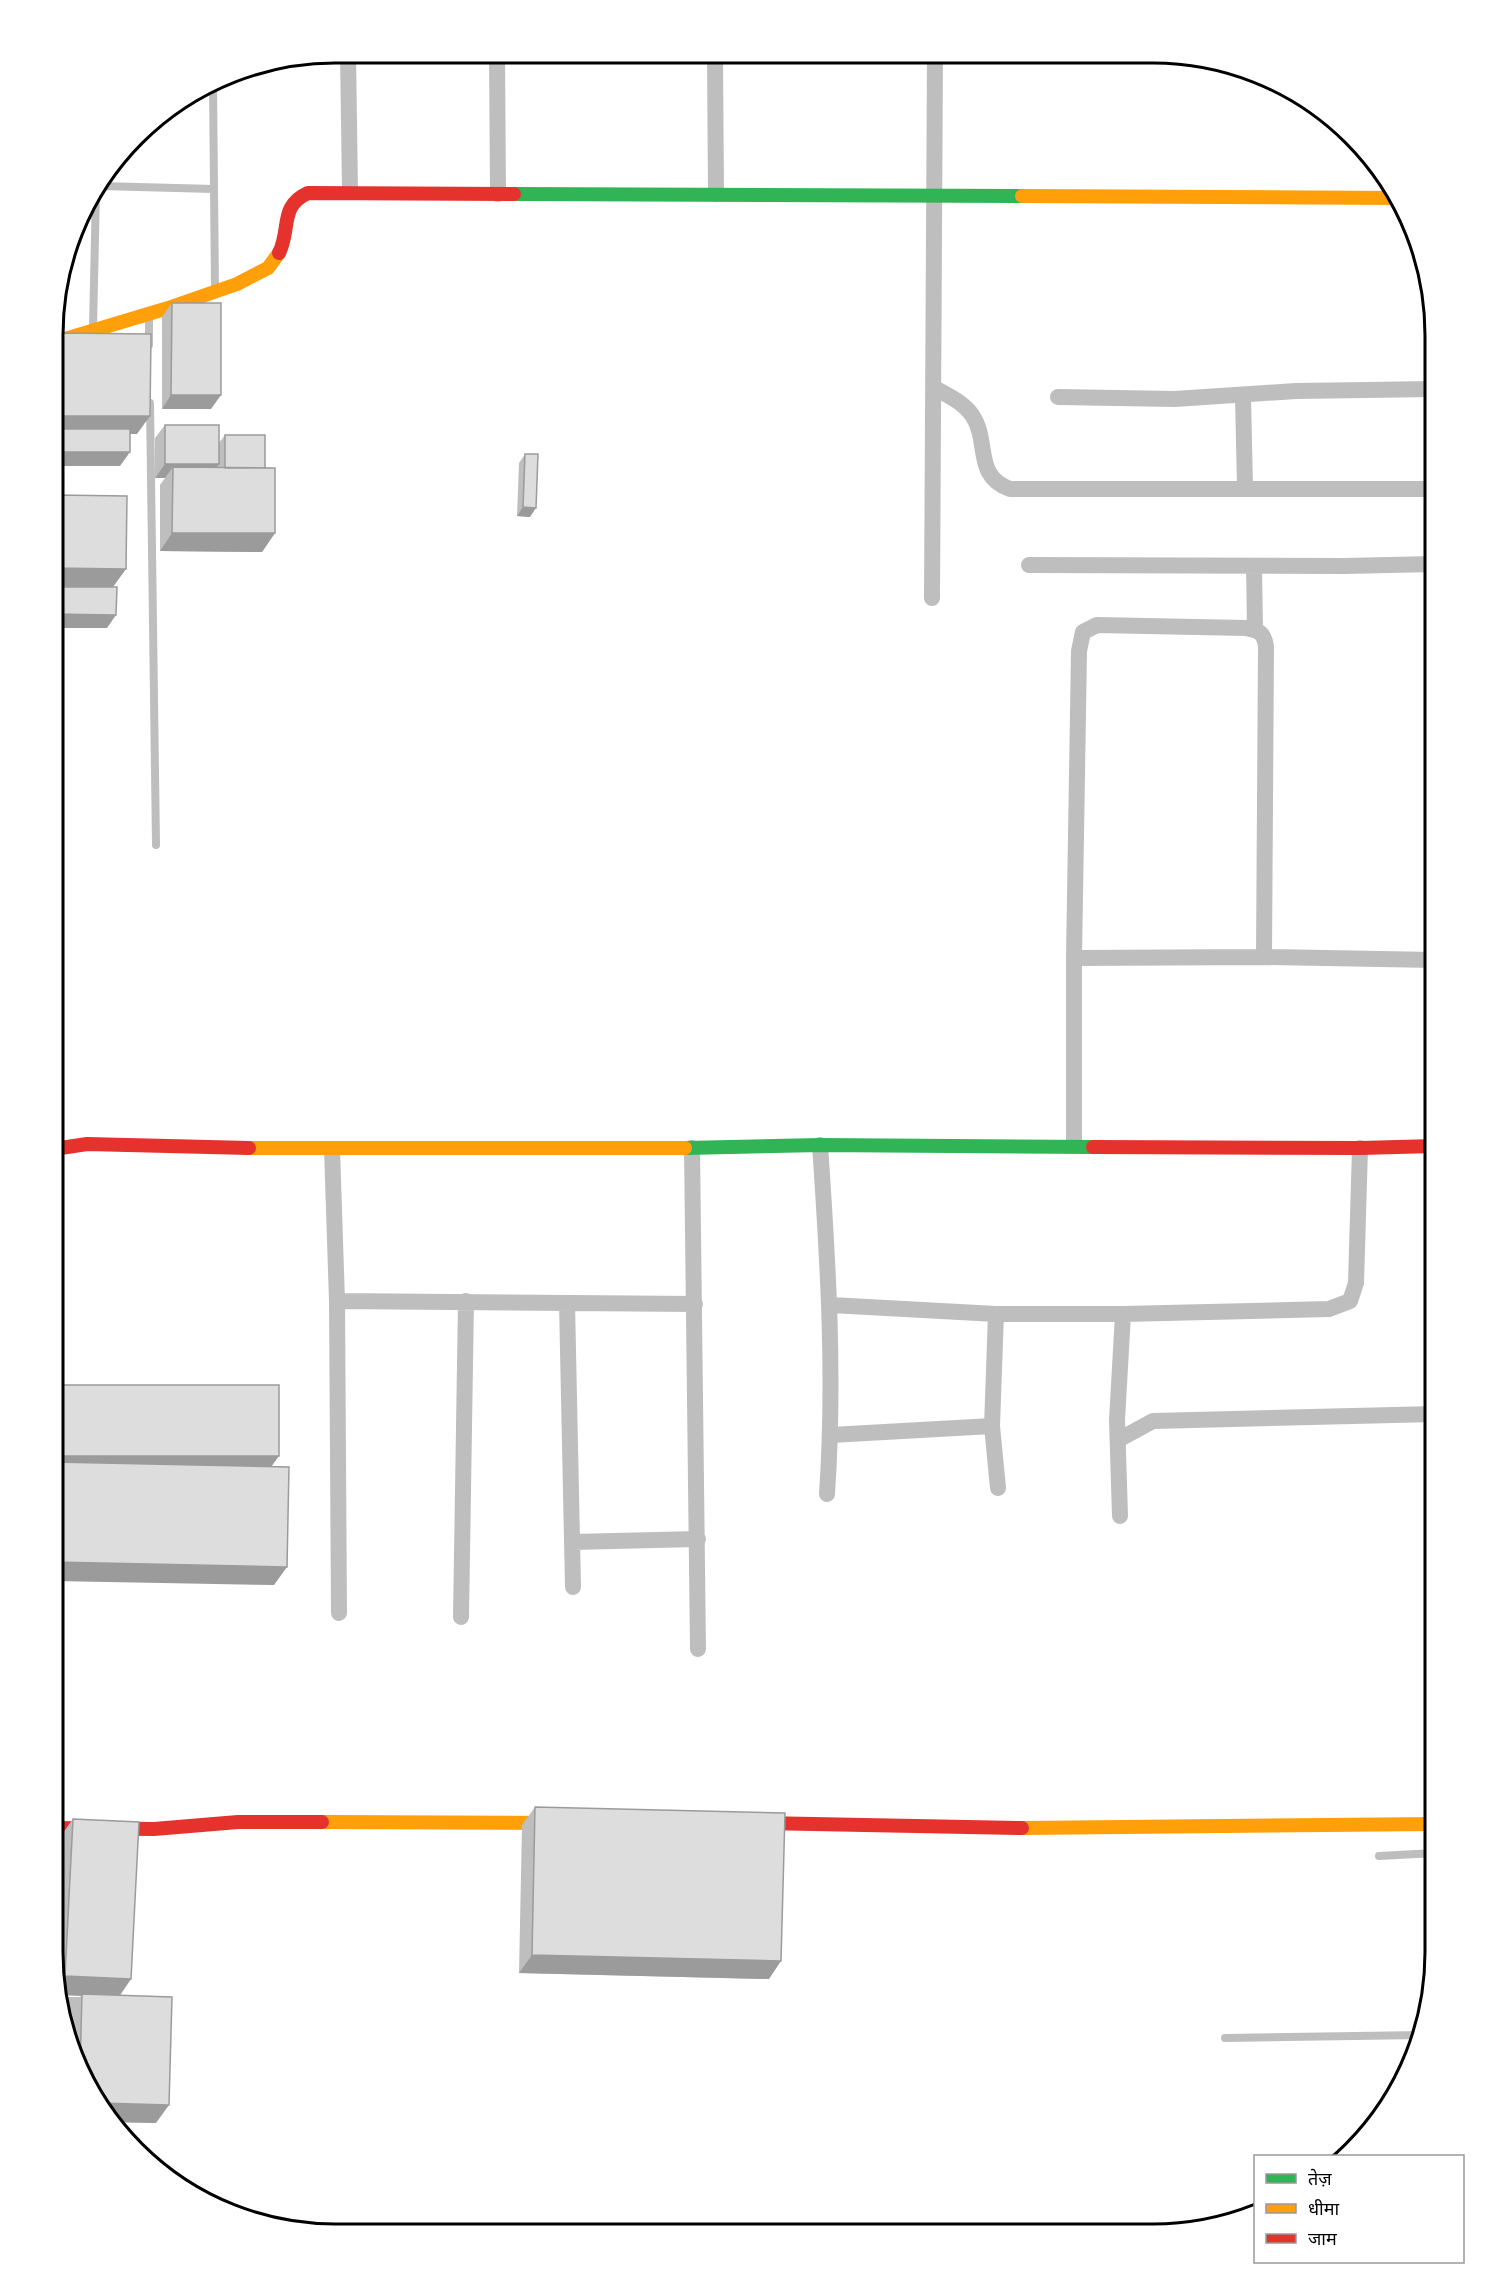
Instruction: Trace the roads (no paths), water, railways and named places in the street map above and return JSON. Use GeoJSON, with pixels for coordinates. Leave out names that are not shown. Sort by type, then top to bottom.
{"type":"FeatureCollection","features":[{"type":"Feature","properties":{"kind":"street"},"geometry":{"type":"LineString","coordinates":[[348,63],[350,192]]}},
{"type":"Feature","properties":{"kind":"street"},"geometry":{"type":"LineString","coordinates":[[497,63],[498,194]]}},
{"type":"Feature","properties":{"kind":"street"},"geometry":{"type":"LineString","coordinates":[[715,63],[716,194]]}},
{"type":"Feature","properties":{"kind":"street"},"geometry":{"type":"LineString","coordinates":[[933,598],[935,63]]}},
{"type":"Feature","properties":{"kind":"street"},"geometry":{"type":"LineString","coordinates":[[63,340],[149,316],[252,277],[273,263],[284,245],[288,210],[295,198],[308,193],[1388,198]]}},
{"type":"Feature","properties":{"kind":"street"},"geometry":{"type":"LineString","coordinates":[[934,388],[965,406],[973,417],[989,475],[999,485],[1010,489],[1425,489]]}},
{"type":"Feature","properties":{"kind":"street"},"geometry":{"type":"LineString","coordinates":[[1058,397],[1175,399],[1306,390],[1425,390]]}},
{"type":"Feature","properties":{"kind":"street"},"geometry":{"type":"LineString","coordinates":[[1243,396],[1245,488]]}},
{"type":"Feature","properties":{"kind":"street"},"geometry":{"type":"LineString","coordinates":[[1029,565],[1425,564]]}},
{"type":"Feature","properties":{"kind":"street"},"geometry":{"type":"LineString","coordinates":[[1254,566],[1255,629]]}},
{"type":"Feature","properties":{"kind":"street"},"geometry":{"type":"LineString","coordinates":[[1074,1145],[1074,958],[1079,651],[1083,632],[1098,625],[1255,629],[1263,634],[1266,646],[1264,957]]}},
{"type":"Feature","properties":{"kind":"street"},"geometry":{"type":"LineString","coordinates":[[1074,958],[1264,957],[1425,960]]}},
{"type":"Feature","properties":{"kind":"street"},"geometry":{"type":"LineString","coordinates":[[63,1148],[87,1144],[332,1149],[692,1148],[820,1145],[1360,1148],[1425,1146]]}},
{"type":"Feature","properties":{"kind":"street"},"geometry":{"type":"LineString","coordinates":[[820,1145],[831,1305],[831,1435],[827,1494]]}},
{"type":"Feature","properties":{"kind":"street"},"geometry":{"type":"LineString","coordinates":[[692,1148],[698,1649]]}},
{"type":"Feature","properties":{"kind":"street"},"geometry":{"type":"LineString","coordinates":[[831,1305],[996,1314],[1123,1314],[1329,1309],[1350,1301],[1356,1283],[1360,1148]]}},
{"type":"Feature","properties":{"kind":"street"},"geometry":{"type":"LineString","coordinates":[[332,1149],[337,1301],[339,1613]]}},
{"type":"Feature","properties":{"kind":"street"},"geometry":{"type":"LineString","coordinates":[[337,1301],[695,1304]]}},
{"type":"Feature","properties":{"kind":"street"},"geometry":{"type":"LineString","coordinates":[[461,1617],[466,1301]]}},
{"type":"Feature","properties":{"kind":"street"},"geometry":{"type":"LineString","coordinates":[[567,1303],[573,1587]]}},
{"type":"Feature","properties":{"kind":"street"},"geometry":{"type":"LineString","coordinates":[[996,1314],[992,1426],[998,1488]]}},
{"type":"Feature","properties":{"kind":"street"},"geometry":{"type":"LineString","coordinates":[[1120,1516],[1118,1440],[1123,1314]]}},
{"type":"Feature","properties":{"kind":"street"},"geometry":{"type":"LineString","coordinates":[[1118,1440],[1152,1421],[1425,1414]]}},
{"type":"Feature","properties":{"kind":"street"},"geometry":{"type":"LineString","coordinates":[[831,1435],[992,1426]]}},
{"type":"Feature","properties":{"kind":"street"},"geometry":{"type":"LineString","coordinates":[[572,1542],[698,1539]]}},
{"type":"Feature","properties":{"kind":"street"},"geometry":{"type":"LineString","coordinates":[[63,1828],[154,1829],[238,1822],[565,1823]]}},
{"type":"Feature","properties":{"kind":"street"},"geometry":{"type":"LineString","coordinates":[[742,1823],[1001,1828],[1425,1824]]}},
{"type":"Feature","properties":{"kind":"street"},"geometry":{"type":"LineString","coordinates":[[68,2005],[109,2005]]}},
{"type":"Feature","properties":{"kind":"lane"},"geometry":{"type":"LineString","coordinates":[[213,92],[215,292]]}},
{"type":"Feature","properties":{"kind":"lane"},"geometry":{"type":"LineString","coordinates":[[108,186],[214,189]]}},
{"type":"Feature","properties":{"kind":"lane"},"geometry":{"type":"LineString","coordinates":[[93,331],[96,206]]}},
{"type":"Feature","properties":{"kind":"lane"},"geometry":{"type":"LineString","coordinates":[[149,316],[149,351]]}},
{"type":"Feature","properties":{"kind":"lane"},"geometry":{"type":"LineString","coordinates":[[150,398],[156,845]]}},
{"type":"Feature","properties":{"kind":"lane"},"geometry":{"type":"LineString","coordinates":[[1379,1856],[1425,1854]]}},
{"type":"Feature","properties":{"kind":"lane"},"geometry":{"type":"LineString","coordinates":[[1225,2038],[1412,2035]]}}]}
